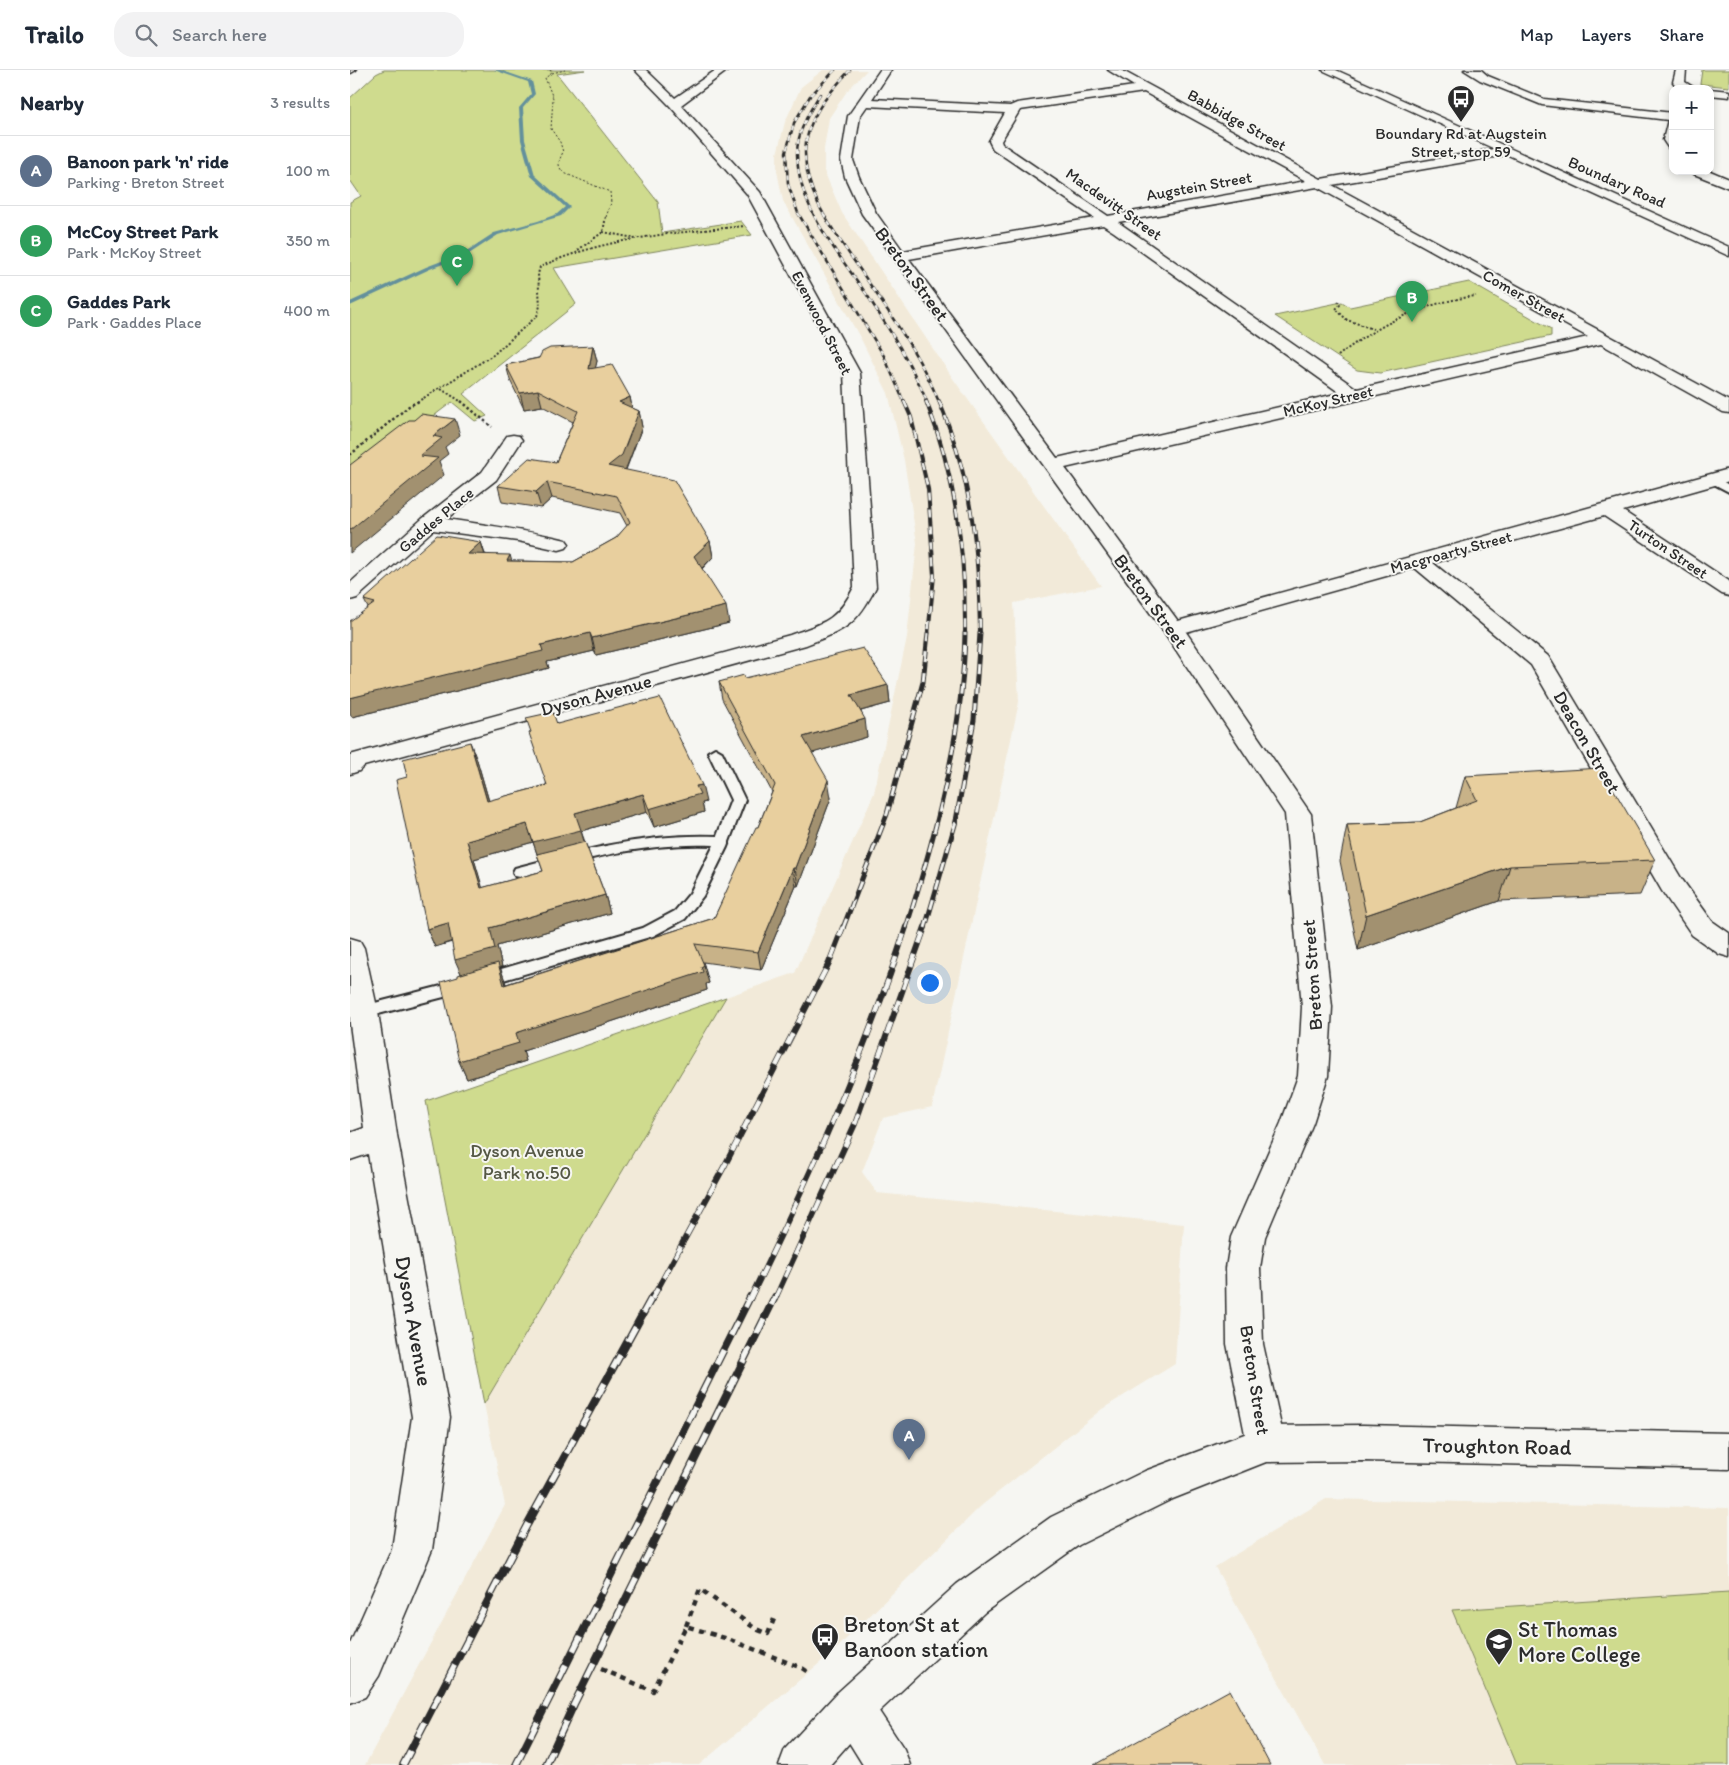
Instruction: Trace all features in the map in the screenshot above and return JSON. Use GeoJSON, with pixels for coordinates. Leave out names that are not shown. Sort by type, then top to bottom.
{"type":"FeatureCollection","features":[{"type":"Feature","properties":{"kind":"street","name":"Evenwood Street"},"geometry":{"type":"LineString","coordinates":[[640,70],[674,104],[753,192],[852,373],[865,587],[855,609],[842,622]]}},
{"type":"Feature","properties":{"kind":"street"},"geometry":{"type":"LineString","coordinates":[[674,104],[723,70]]}},
{"type":"Feature","properties":{"kind":"street","name":"Breton Street"},"geometry":{"type":"LineString","coordinates":[[801,1765],[852,1708],[971,1598],[1065,1531],[1159,1485],[1266,1444],[1245,1344],[1243,1268],[1248,1237],[1298,1123],[1313,1076],[1318,1007],[1298,814],[1173,629],[869,214],[852,177],[847,160],[854,116],[886,70]]}},
{"type":"Feature","properties":{"kind":"street","name":"Babbidge Street"},"geometry":{"type":"LineString","coordinates":[[1113,70],[1320,183]]}},
{"type":"Feature","properties":{"kind":"street","name":"Boundary Road"},"geometry":{"type":"LineString","coordinates":[[1327,70],[1729,252]]}},
{"type":"Feature","properties":{"kind":"street"},"geometry":{"type":"LineString","coordinates":[[1473,71],[1493,70]]}},
{"type":"Feature","properties":{"kind":"street"},"geometry":{"type":"LineString","coordinates":[[1680,70],[1679,82],[1681,85]]}},
{"type":"Feature","properties":{"kind":"street"},"geometry":{"type":"LineString","coordinates":[[1473,71],[1484,78],[1536,100],[1669,118]]}},
{"type":"Feature","properties":{"kind":"street"},"geometry":{"type":"LineString","coordinates":[[862,102],[1013,110],[1017,107],[1034,104],[1146,88]]}},
{"type":"Feature","properties":{"kind":"street"},"geometry":{"type":"LineString","coordinates":[[1714,92],[1729,94]]}},
{"type":"Feature","properties":{"kind":"street"},"geometry":{"type":"LineString","coordinates":[[1565,120],[1572,106]]}},
{"type":"Feature","properties":{"kind":"street","name":"Macdevitt Street"},"geometry":{"type":"LineString","coordinates":[[1013,110],[995,141],[997,146],[1107,220],[1354,395]]}},
{"type":"Feature","properties":{"kind":"street","name":"Augstein Street"},"geometry":{"type":"LineString","coordinates":[[899,256],[1505,151]]}},
{"type":"Feature","properties":{"kind":"street"},"geometry":{"type":"LineString","coordinates":[[1708,175],[1729,184]]}},
{"type":"Feature","properties":{"kind":"street","name":"Comer Street"},"geometry":{"type":"LineString","coordinates":[[1320,183],[1729,408]]}},
{"type":"Feature","properties":{"kind":"street","name":"McKoy Street"},"geometry":{"type":"LineString","coordinates":[[1053,465],[1603,339]]}},
{"type":"Feature","properties":{"kind":"street","name":"Gaddes Place"},"geometry":{"type":"LineString","coordinates":[[350,594],[429,523],[489,476],[513,440]]}},
{"type":"Feature","properties":{"kind":"street","name":"Macgroarty Street"},"geometry":{"type":"LineString","coordinates":[[1173,629],[1608,509],[1724,481]]}},
{"type":"Feature","properties":{"kind":"street","name":"Turton Street"},"geometry":{"type":"LineString","coordinates":[[1608,509],[1729,590]]}},
{"type":"Feature","properties":{"kind":"street"},"geometry":{"type":"LineString","coordinates":[[429,523],[518,535],[559,544]]}},
{"type":"Feature","properties":{"kind":"street","name":"Deacon Street"},"geometry":{"type":"LineString","coordinates":[[1418,562],[1540,661],[1671,884],[1702,928],[1729,947]]}},
{"type":"Feature","properties":{"kind":"street","name":"Dyson Avenue"},"geometry":{"type":"LineString","coordinates":[[350,766],[355,761],[772,647],[842,622]]}},
{"type":"Feature","properties":{"kind":"street","name":"Dyson Avenue"},"geometry":{"type":"LineString","coordinates":[[350,948],[363,1012],[366,1141],[431,1417],[412,1550],[364,1661],[350,1682]]}},
{"type":"Feature","properties":{"kind":"street","name":"Troughton Road"},"geometry":{"type":"LineString","coordinates":[[1266,1444],[1363,1443],[1729,1451]]}},
{"type":"Feature","properties":{"kind":"street"},"geometry":{"type":"LineString","coordinates":[[852,1708],[888,1765]]}},
{"type":"Feature","properties":{"kind":"lane"},"geometry":{"type":"LineString","coordinates":[[363,1012],[400,1004],[648,932],[680,915],[696,896],[722,841],[738,800],[715,752]]}},
{"type":"Feature","properties":{"kind":"lane"},"geometry":{"type":"LineString","coordinates":[[520,872],[591,852],[694,839],[722,841]]}},
{"type":"Feature","properties":{"kind":"path"},"geometry":{"type":"LineString","coordinates":[[350,455],[409,406],[440,389],[493,355],[537,316],[540,306],[538,274],[540,267],[575,252],[603,232],[603,221],[609,213],[613,202],[610,192],[564,173],[559,168],[558,163],[563,152],[560,142],[551,129],[555,106],[554,96],[545,78],[552,73],[565,70]]}},
{"type":"Feature","properties":{"kind":"path"},"geometry":{"type":"LineString","coordinates":[[575,252],[637,238],[769,223]]}},
{"type":"Feature","properties":{"kind":"path"},"geometry":{"type":"LineString","coordinates":[[603,232],[637,238]]}},
{"type":"Feature","properties":{"kind":"path"},"geometry":{"type":"LineString","coordinates":[[1332,360],[1373,329],[1414,310],[1433,302],[1451,298],[1478,296]]}},
{"type":"Feature","properties":{"kind":"path"},"geometry":{"type":"LineString","coordinates":[[1338,301],[1339,308],[1336,309],[1347,320],[1373,329]]}},
{"type":"Feature","properties":{"kind":"path"},"geometry":{"type":"LineString","coordinates":[[440,389],[459,399],[488,426],[513,440]]}},
{"type":"Feature","properties":{"kind":"path"},"geometry":{"type":"LineString","coordinates":[[601,1668],[653,1691],[686,1626],[700,1589],[756,1629],[768,1634],[774,1619]]}},
{"type":"Feature","properties":{"kind":"path"},"geometry":{"type":"LineString","coordinates":[[686,1626],[737,1643],[802,1668],[811,1674]]}},
{"type":"Feature","properties":{"kind":"shaded area"},"geometry":{"type":"Polygon","coordinates":[[[823,70],[867,70],[847,91],[829,118],[824,149],[824,171],[842,213],[954,380],[1101,586],[1014,603],[1019,702],[932,1107],[883,1118],[862,1172],[877,1193],[1184,1224],[1175,1364],[1102,1409],[981,1506],[835,1650],[699,1765],[365,1765],[505,1505],[484,1404],[726,997],[795,973],[874,793],[907,637],[917,543],[904,460],[888,393],[862,341],[783,201],[777,171],[777,154],[785,122],[801,87],[823,70]]]}},
{"type":"Feature","properties":{"kind":"shaded area","name":"St Thomas More College"},"geometry":{"type":"Polygon","coordinates":[[[1326,1499],[1729,1508],[1729,1765],[1325,1765],[1215,1567],[1326,1499]]]}},
{"type":"Feature","properties":{"kind":"green space"},"geometry":{"type":"Polygon","coordinates":[[[384,70],[585,70],[557,74],[658,202],[662,233],[741,221],[752,235],[554,268],[576,304],[463,394],[487,416],[475,421],[452,402],[350,480],[350,202],[361,196],[350,180],[350,98],[376,74],[384,70]]]}},
{"type":"Feature","properties":{"kind":"green space"},"geometry":{"type":"Polygon","coordinates":[[[1702,70],[1729,70],[1729,87],[1700,84],[1702,70]]]}},
{"type":"Feature","properties":{"kind":"green space"},"geometry":{"type":"Polygon","coordinates":[[[1469,282],[1551,329],[1551,336],[1380,373],[1357,370],[1275,316],[1342,302],[1350,307],[1469,282]]]}},
{"type":"Feature","properties":{"kind":"green space","name":"Dyson Avenue Park no.50"},"geometry":{"type":"Polygon","coordinates":[[[726,997],[484,1404],[426,1101],[726,997]]]}},
{"type":"Feature","properties":{"kind":"green space"},"geometry":{"type":"Polygon","coordinates":[[[1729,1592],[1729,1765],[1517,1765],[1452,1610],[1729,1592]]]}},
{"type":"Feature","properties":{"kind":"building"},"geometry":{"type":"Polygon","coordinates":[[[593,346],[589,369],[612,365],[630,397],[619,402],[639,411],[622,455],[608,466],[674,480],[710,541],[694,556],[726,606],[592,638],[590,633],[541,645],[543,651],[350,698],[350,621],[375,603],[364,600],[437,535],[481,542],[468,554],[510,555],[507,561],[573,562],[616,538],[630,522],[617,496],[547,482],[536,492],[498,486],[529,458],[556,462],[578,411],[538,390],[520,393],[506,365],[539,358],[542,352],[550,348],[593,346]]]}},
{"type":"Feature","properties":{"kind":"building"},"geometry":{"type":"Polygon","coordinates":[[[421,414],[455,419],[433,436],[442,438],[420,456],[438,458],[350,530],[350,465],[409,420],[414,420],[421,414]]]}},
{"type":"Feature","properties":{"kind":"building"},"geometry":{"type":"Polygon","coordinates":[[[863,648],[888,685],[851,695],[865,719],[803,737],[828,780],[795,868],[793,868],[758,952],[695,944],[704,965],[701,967],[703,972],[516,1033],[519,1043],[459,1061],[441,982],[498,963],[504,985],[714,918],[756,827],[758,827],[775,785],[719,682],[744,675],[745,678],[863,648]]]}},
{"type":"Feature","properties":{"kind":"building"},"geometry":{"type":"Polygon","coordinates":[[[660,698],[702,785],[696,786],[700,794],[649,809],[643,794],[575,813],[581,830],[533,842],[527,824],[467,841],[481,888],[543,871],[537,854],[585,842],[605,895],[490,928],[495,949],[455,960],[448,923],[427,929],[396,780],[407,777],[403,759],[470,742],[487,801],[547,785],[529,733],[531,732],[526,718],[553,712],[557,724],[660,698]]]}},
{"type":"Feature","properties":{"kind":"building"},"geometry":{"type":"Polygon","coordinates":[[[1601,768],[1655,860],[1510,866],[1366,915],[1347,825],[1420,822],[1477,800],[1465,776],[1601,768]]]}},
{"type":"Feature","properties":{"kind":"building"},"geometry":{"type":"Polygon","coordinates":[[[1230,1690],[1270,1765],[1094,1765],[1230,1690]]]}},
{"type":"Feature","properties":{"kind":"waterway"},"geometry":{"type":"LineString","coordinates":[[350,304],[428,268],[467,253],[496,234],[559,215],[568,207],[533,176],[523,140],[521,108],[533,94],[530,81],[496,70]]}},
{"type":"Feature","properties":{"kind":"railway"},"geometry":{"type":"LineString","coordinates":[[835,70],[810,96],[794,123],[786,152],[788,184],[798,213],[884,356],[904,402]]}},
{"type":"Feature","properties":{"kind":"railway"},"geometry":{"type":"LineString","coordinates":[[850,70],[820,107],[810,128],[805,152],[806,169],[810,185],[824,215],[913,351],[939,402]]}},
{"type":"Feature","properties":{"kind":"railway"},"geometry":{"type":"LineString","coordinates":[[820,94],[804,122],[799,138],[797,154],[799,174],[804,193],[821,229],[867,295],[900,347],[927,402]]}},
{"type":"Feature","properties":{"kind":"railway"},"geometry":{"type":"LineString","coordinates":[[904,401],[911,417],[928,489],[934,576],[928,635]]}},
{"type":"Feature","properties":{"kind":"railway"},"geometry":{"type":"LineString","coordinates":[[926,401],[945,458],[957,516],[964,575],[965,633]]}},
{"type":"Feature","properties":{"kind":"railway"},"geometry":{"type":"LineString","coordinates":[[939,401],[959,459],[972,515],[978,574],[980,634]]}},
{"type":"Feature","properties":{"kind":"railway"},"geometry":{"type":"LineString","coordinates":[[843,928],[887,814],[923,682],[928,633]]}},
{"type":"Feature","properties":{"kind":"railway"},"geometry":{"type":"LineString","coordinates":[[906,928],[928,856],[946,783],[959,708],[965,633]]}},
{"type":"Feature","properties":{"kind":"railway"},"geometry":{"type":"LineString","coordinates":[[925,928],[956,821],[974,720],[980,634]]}},
{"type":"Feature","properties":{"kind":"railway"},"geometry":{"type":"LineString","coordinates":[[652,1299],[725,1165],[829,963],[843,927]]}},
{"type":"Feature","properties":{"kind":"railway"},"geometry":{"type":"LineString","coordinates":[[750,1299],[794,1208],[835,1116],[873,1022],[906,927]]}},
{"type":"Feature","properties":{"kind":"railway"},"geometry":{"type":"LineString","coordinates":[[775,1299],[855,1124],[925,927]]}},
{"type":"Feature","properties":{"kind":"railway"},"geometry":{"type":"LineString","coordinates":[[403,1765],[527,1525],[652,1297]]}},
{"type":"Feature","properties":{"kind":"railway"},"geometry":{"type":"LineString","coordinates":[[516,1765],[750,1297]]}},
{"type":"Feature","properties":{"kind":"railway"},"geometry":{"type":"LineString","coordinates":[[546,1765],[574,1704],[775,1297]]}},
{"type":"Feature","properties":{"kind":"place","name":"Boundary Rd at Augstein Street, stop 59"},"geometry":{"type":"Point","coordinates":[1461,123]}},
{"type":"Feature","properties":{"kind":"place","name":"Gaddes Park"},"geometry":{"type":"Point","coordinates":[457,286]}},
{"type":"Feature","properties":{"kind":"place","name":"McCoy Street Park"},"geometry":{"type":"Point","coordinates":[1412,322]}},
{"type":"Feature","properties":{"kind":"place","name":"Banoon park 'n' ride"},"geometry":{"type":"Point","coordinates":[909,1460]}},
{"type":"Feature","properties":{"kind":"place","name":"Breton St at Banoon station"},"geometry":{"type":"Point","coordinates":[825,1661]}},
{"type":"Feature","properties":{"kind":"place","name":"St Thomas More College"},"geometry":{"type":"Point","coordinates":[1499,1666]}}]}
